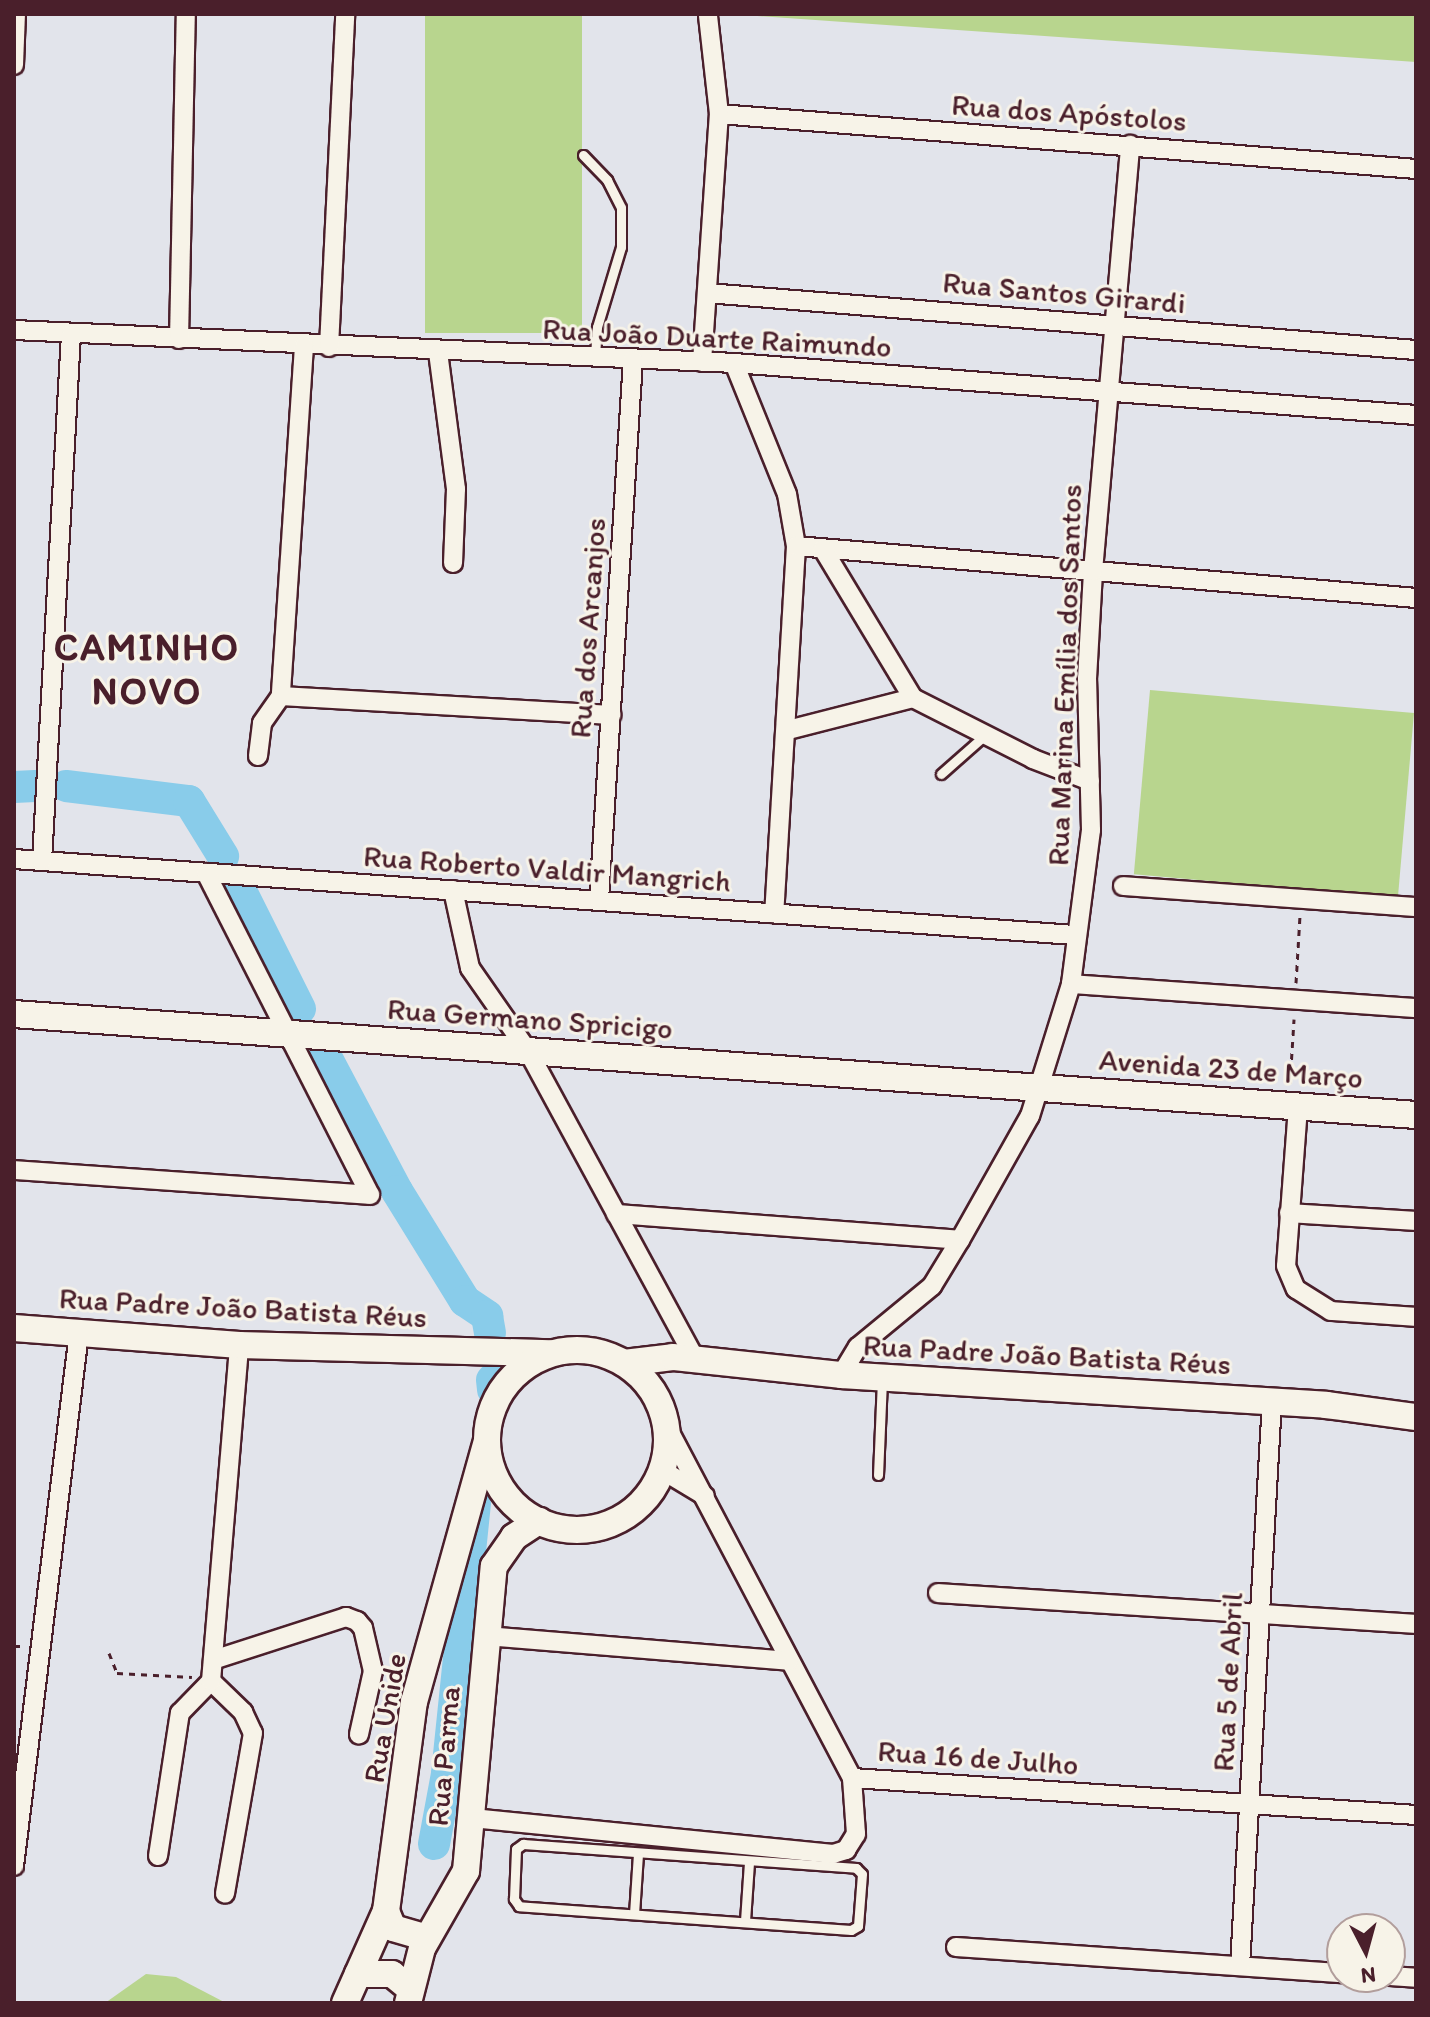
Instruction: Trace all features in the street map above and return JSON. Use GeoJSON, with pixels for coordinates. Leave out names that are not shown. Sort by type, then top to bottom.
{"type":"FeatureCollection","features":[{"type":"Feature","properties":{"kind":"main road","name":"Rua Germano Spricigo"},"geometry":{"type":"LineString","coordinates":[[14,1014],[1042,1087]]}},
{"type":"Feature","properties":{"kind":"main road","name":"Avenida 23 de Março"},"geometry":{"type":"LineString","coordinates":[[1042,1087],[1416,1115]]}},
{"type":"Feature","properties":{"kind":"main road","name":"Rua Padre João Batista Réus"},"geometry":{"type":"LineString","coordinates":[[14,1328],[239,1345],[553,1353]]}},
{"type":"Feature","properties":{"kind":"main road"},"geometry":{"type":"LineString","coordinates":[[469,1350],[505,1386]]}},
{"type":"Feature","properties":{"kind":"main road"},"geometry":{"type":"LineString","coordinates":[[594,1351],[624,1363],[650,1387],[666,1425],[662,1470],[636,1508],[610,1523],[576,1529],[539,1521],[502,1488],[487,1441],[492,1412],[505,1386],[527,1366],[553,1353],[594,1351]]}},
{"type":"Feature","properties":{"kind":"main road","name":"Rua Padre João Batista Réus"},"geometry":{"type":"LineString","coordinates":[[624,1363],[684,1358],[882,1378],[1272,1401],[1416,1417]]}},
{"type":"Feature","properties":{"kind":"main road"},"geometry":{"type":"LineString","coordinates":[[650,1387],[684,1358]]}},
{"type":"Feature","properties":{"kind":"main road","name":"Rua Unide"},"geometry":{"type":"LineString","coordinates":[[345,2003],[386,1911],[414,1702],[487,1441]]}},
{"type":"Feature","properties":{"kind":"main road","name":"Rua Parma"},"geometry":{"type":"LineString","coordinates":[[408,1995],[427,1938],[466,1871],[494,1566],[514,1537],[539,1521]]}},
{"type":"Feature","properties":{"kind":"main road"},"geometry":{"type":"LineString","coordinates":[[386,1911],[393,1928],[427,1938]]}},
{"type":"Feature","properties":{"kind":"main road"},"geometry":{"type":"LineString","coordinates":[[358,1974],[392,1974],[408,1995]]}},
{"type":"Feature","properties":{"kind":"street"},"geometry":{"type":"LineString","coordinates":[[14,65],[16,14]]}},
{"type":"Feature","properties":{"kind":"street"},"geometry":{"type":"LineString","coordinates":[[179,339],[186,14]]}},
{"type":"Feature","properties":{"kind":"street"},"geometry":{"type":"LineString","coordinates":[[329,347],[345,14]]}},
{"type":"Feature","properties":{"kind":"street"},"geometry":{"type":"LineString","coordinates":[[702,362],[719,114],[708,16]]}},
{"type":"Feature","properties":{"kind":"street","name":"Rua dos Apóstolos"},"geometry":{"type":"LineString","coordinates":[[719,114],[1416,169]]}},
{"type":"Feature","properties":{"kind":"street","name":"Rua Marina Emília dos Santos"},"geometry":{"type":"LineString","coordinates":[[841,1375],[858,1347],[932,1286],[960,1240],[1042,1087],[1071,984],[1091,830],[1087,679],[1093,571],[1130,145]]}},
{"type":"Feature","properties":{"kind":"street","name":"Rua Santos Girardi"},"geometry":{"type":"LineString","coordinates":[[707,293],[1416,350]]}},
{"type":"Feature","properties":{"kind":"street","name":"Rua João Duarte Raimundo"},"geometry":{"type":"LineString","coordinates":[[14,330],[304,346],[734,363],[1416,415]]}},
{"type":"Feature","properties":{"kind":"street"},"geometry":{"type":"LineString","coordinates":[[42,861],[71,334]]}},
{"type":"Feature","properties":{"kind":"street"},"geometry":{"type":"LineString","coordinates":[[258,756],[262,723],[281,696],[304,346]]}},
{"type":"Feature","properties":{"kind":"street"},"geometry":{"type":"LineString","coordinates":[[438,352],[456,489],[453,563]]}},
{"type":"Feature","properties":{"kind":"street","name":"Rua dos Arcanjos"},"geometry":{"type":"LineString","coordinates":[[599,900],[633,360]]}},
{"type":"Feature","properties":{"kind":"street"},"geometry":{"type":"LineString","coordinates":[[734,363],[787,494],[796,546],[788,730],[774,913]]}},
{"type":"Feature","properties":{"kind":"street"},"geometry":{"type":"LineString","coordinates":[[796,546],[1416,598]]}},
{"type":"Feature","properties":{"kind":"street"},"geometry":{"type":"LineString","coordinates":[[823,549],[913,698],[984,736],[1090,781]]}},
{"type":"Feature","properties":{"kind":"street"},"geometry":{"type":"LineString","coordinates":[[281,696],[611,715]]}},
{"type":"Feature","properties":{"kind":"street"},"geometry":{"type":"LineString","coordinates":[[788,730],[913,698]]}},
{"type":"Feature","properties":{"kind":"street","name":"Rua Roberto Valdir Mangrich"},"geometry":{"type":"LineString","coordinates":[[14,859],[1075,935]]}},
{"type":"Feature","properties":{"kind":"street"},"geometry":{"type":"LineString","coordinates":[[14,1170],[370,1195],[206,873]]}},
{"type":"Feature","properties":{"kind":"street"},"geometry":{"type":"LineString","coordinates":[[1123,886],[1416,907]]}},
{"type":"Feature","properties":{"kind":"street"},"geometry":{"type":"LineString","coordinates":[[453,890],[470,968],[528,1051],[616,1214],[684,1358]]}},
{"type":"Feature","properties":{"kind":"street"},"geometry":{"type":"LineString","coordinates":[[1071,984],[1416,1008]]}},
{"type":"Feature","properties":{"kind":"street"},"geometry":{"type":"LineString","coordinates":[[1298,1107],[1286,1266],[1296,1289],[1309,1301],[1331,1311],[1416,1317]]}},
{"type":"Feature","properties":{"kind":"street"},"geometry":{"type":"LineString","coordinates":[[1289,1213],[1416,1221]]}},
{"type":"Feature","properties":{"kind":"street"},"geometry":{"type":"LineString","coordinates":[[616,1214],[960,1240]]}},
{"type":"Feature","properties":{"kind":"street"},"geometry":{"type":"LineString","coordinates":[[14,1866],[79,1333]]}},
{"type":"Feature","properties":{"kind":"street"},"geometry":{"type":"LineString","coordinates":[[158,1856],[180,1713],[211,1681],[239,1345]]}},
{"type":"Feature","properties":{"kind":"street","name":"Rua 5 de Abril"},"geometry":{"type":"LineString","coordinates":[[1240,1966],[1272,1401]]}},
{"type":"Feature","properties":{"kind":"street","name":"Rua 16 de Julho"},"geometry":{"type":"LineString","coordinates":[[666,1425],[707,1497],[852,1778],[1416,1815]]}},
{"type":"Feature","properties":{"kind":"street"},"geometry":{"type":"LineString","coordinates":[[662,1470],[707,1497]]}},
{"type":"Feature","properties":{"kind":"street"},"geometry":{"type":"LineString","coordinates":[[938,1593],[1416,1624]]}},
{"type":"Feature","properties":{"kind":"street"},"geometry":{"type":"LineString","coordinates":[[213,1660],[346,1617],[357,1621],[363,1628],[373,1671],[359,1734]]}},
{"type":"Feature","properties":{"kind":"street"},"geometry":{"type":"LineString","coordinates":[[486,1636],[789,1661]]}},
{"type":"Feature","properties":{"kind":"street"},"geometry":{"type":"LineString","coordinates":[[211,1681],[243,1712],[253,1733],[225,1894]]}},
{"type":"Feature","properties":{"kind":"street"},"geometry":{"type":"LineString","coordinates":[[472,1818],[706,1852],[846,1850],[856,1834],[852,1778]]}},
{"type":"Feature","properties":{"kind":"street"},"geometry":{"type":"LineString","coordinates":[[956,1947],[1326,1972]]}},
{"type":"Feature","properties":{"kind":"lane"},"geometry":{"type":"LineString","coordinates":[[583,155],[607,180],[621,208],[621,247],[597,327],[595,358]]}},
{"type":"Feature","properties":{"kind":"lane"},"geometry":{"type":"LineString","coordinates":[[941,774],[984,736]]}},
{"type":"Feature","properties":{"kind":"lane"},"geometry":{"type":"LineString","coordinates":[[878,1475],[882,1378]]}},
{"type":"Feature","properties":{"kind":"lane"},"geometry":{"type":"LineString","coordinates":[[523,1844],[638,1854],[706,1852],[749,1863],[856,1868],[862,1874],[856,1929],[514,1903],[516,1849],[523,1844]]}},
{"type":"Feature","properties":{"kind":"lane"},"geometry":{"type":"LineString","coordinates":[[634,1914],[638,1854]]}},
{"type":"Feature","properties":{"kind":"lane"},"geometry":{"type":"LineString","coordinates":[[745,1921],[749,1863]]}},
{"type":"Feature","properties":{"kind":"path"},"geometry":{"type":"LineString","coordinates":[[109,1653],[117,1673],[175,1673],[211,1681]]}},
{"type":"Feature","properties":{"kind":"green space"},"geometry":{"type":"Polygon","coordinates":[[[425,14],[582,14],[582,333],[425,333],[425,14]]]}},
{"type":"Feature","properties":{"kind":"green space"},"geometry":{"type":"Polygon","coordinates":[[[730,14],[1416,14],[1416,62],[730,14]]]}},
{"type":"Feature","properties":{"kind":"green space"},"geometry":{"type":"Polygon","coordinates":[[[1150,690],[1414,713],[1398,897],[1134,874],[1150,690]]]}},
{"type":"Feature","properties":{"kind":"green space"},"geometry":{"type":"Polygon","coordinates":[[[146,1974],[176,1977],[226,2003],[105,2003],[146,1974]]]}},
{"type":"Feature","properties":{"kind":"waterway"},"geometry":{"type":"LineString","coordinates":[[14,787],[35,786]]}},
{"type":"Feature","properties":{"kind":"waterway"},"geometry":{"type":"LineString","coordinates":[[66,786],[189,801],[223,856]]}},
{"type":"Feature","properties":{"kind":"waterway"},"geometry":{"type":"LineString","coordinates":[[240,889],[300,1009]]}},
{"type":"Feature","properties":{"kind":"waterway"},"geometry":{"type":"LineString","coordinates":[[324,1053],[397,1191],[465,1301],[487,1316],[490,1333]]}},
{"type":"Feature","properties":{"kind":"waterway"},"geometry":{"type":"LineString","coordinates":[[492,1380],[493,1390]]}},
{"type":"Feature","properties":{"kind":"waterway"},"geometry":{"type":"LineString","coordinates":[[434,1844],[447,1774],[475,1503]]}},
{"type":"Feature","properties":{"kind":"district","name":"CAMINHO NOVO"},"geometry":{"type":"Point","coordinates":[147,670]}}]}
